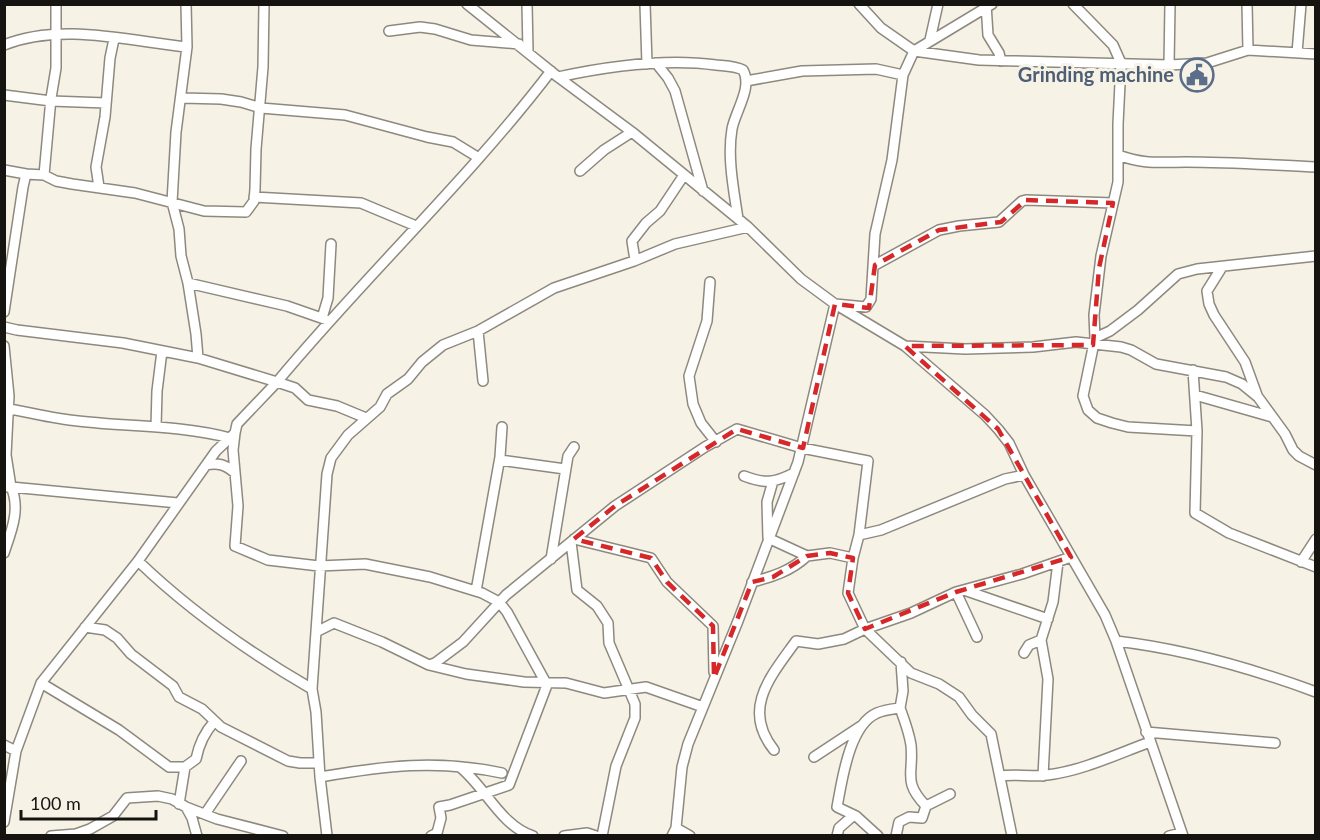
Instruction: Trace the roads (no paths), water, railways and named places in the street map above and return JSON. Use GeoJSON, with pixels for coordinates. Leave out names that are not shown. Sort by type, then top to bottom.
{"type":"FeatureCollection","features":[{"type":"Feature","properties":{"kind":"street"},"geometry":{"type":"LineString","coordinates":[[44,175],[56,68],[56,4]]}},
{"type":"Feature","properties":{"kind":"street"},"geometry":{"type":"LineString","coordinates":[[186,4],[187,47],[176,132],[172,202],[179,229],[181,256],[188,283],[198,358]]}},
{"type":"Feature","properties":{"kind":"street"},"geometry":{"type":"LineString","coordinates":[[4,170],[44,175],[56,181],[99,187],[204,211],[246,212],[254,198],[265,36],[264,4]]}},
{"type":"Feature","properties":{"kind":"street"},"geometry":{"type":"LineString","coordinates":[[467,4],[554,74],[632,132],[748,227],[801,279],[835,304],[905,346],[962,394],[998,429],[1009,443],[1024,475],[1105,615],[1116,641],[1182,834],[1169,836]]}},
{"type":"Feature","properties":{"kind":"street"},"geometry":{"type":"LineString","coordinates":[[527,4],[528,52]]}},
{"type":"Feature","properties":{"kind":"street"},"geometry":{"type":"LineString","coordinates":[[645,4],[651,64],[668,78],[675,91],[703,191]]}},
{"type":"Feature","properties":{"kind":"street"},"geometry":{"type":"LineString","coordinates":[[859,4],[881,28],[914,51],[968,59],[1169,65],[1207,63],[1248,50],[1316,54]]}},
{"type":"Feature","properties":{"kind":"street"},"geometry":{"type":"LineString","coordinates":[[930,40],[938,4]]}},
{"type":"Feature","properties":{"kind":"street"},"geometry":{"type":"LineString","coordinates":[[1073,4],[1113,45],[1121,63],[1118,182],[1099,268],[1094,315],[1094,342],[1083,396],[1088,410],[1097,418],[1128,427],[1197,431]]}},
{"type":"Feature","properties":{"kind":"street"},"geometry":{"type":"LineString","coordinates":[[1083,4],[1089,21]]}},
{"type":"Feature","properties":{"kind":"street"},"geometry":{"type":"LineString","coordinates":[[1169,65],[1170,4]]}},
{"type":"Feature","properties":{"kind":"street"},"geometry":{"type":"LineString","coordinates":[[1247,4],[1248,50]]}},
{"type":"Feature","properties":{"kind":"street"},"geometry":{"type":"LineString","coordinates":[[1297,53],[1301,4]]}},
{"type":"Feature","properties":{"kind":"street"},"geometry":{"type":"LineString","coordinates":[[988,5],[988,35],[1001,61]]}},
{"type":"Feature","properties":{"kind":"street"},"geometry":{"type":"LineString","coordinates":[[835,304],[866,307],[872,294],[875,234],[892,160],[903,75],[914,51],[988,5]]}},
{"type":"Feature","properties":{"kind":"street"},"geometry":{"type":"LineString","coordinates":[[389,30],[420,27],[471,40],[519,44]]}},
{"type":"Feature","properties":{"kind":"street"},"geometry":{"type":"LineString","coordinates":[[4,45],[56,33],[136,39],[187,47]]}},
{"type":"Feature","properties":{"kind":"street"},"geometry":{"type":"LineString","coordinates":[[99,187],[96,167],[114,39]]}},
{"type":"Feature","properties":{"kind":"street"},"geometry":{"type":"LineString","coordinates":[[431,836],[436,833],[441,818],[439,807],[450,806],[485,792],[506,787],[512,780],[547,685],[518,629],[499,602],[476,591],[365,564],[319,566],[268,560],[235,546],[238,506],[233,435],[237,424],[277,382],[326,319],[416,226],[554,74],[601,67],[701,63],[737,67],[745,72],[746,81],[732,128],[730,144],[738,219]]}},
{"type":"Feature","properties":{"kind":"street"},"geometry":{"type":"LineString","coordinates":[[746,81],[802,71],[876,69],[903,75]]}},
{"type":"Feature","properties":{"kind":"street"},"geometry":{"type":"LineString","coordinates":[[4,95],[51,101],[106,103]]}},
{"type":"Feature","properties":{"kind":"street"},"geometry":{"type":"LineString","coordinates":[[182,98],[221,99],[261,108],[345,115],[453,142],[479,158]]}},
{"type":"Feature","properties":{"kind":"street"},"geometry":{"type":"LineString","coordinates":[[580,171],[604,150],[632,132]]}},
{"type":"Feature","properties":{"kind":"street"},"geometry":{"type":"LineString","coordinates":[[1118,155],[1136,162],[1153,164],[1186,162],[1316,167]]}},
{"type":"Feature","properties":{"kind":"street"},"geometry":{"type":"LineString","coordinates":[[4,312],[11,280],[26,174]]}},
{"type":"Feature","properties":{"kind":"street"},"geometry":{"type":"LineString","coordinates":[[635,260],[632,241],[646,223],[660,211],[684,175]]}},
{"type":"Feature","properties":{"kind":"street"},"geometry":{"type":"LineString","coordinates":[[254,198],[361,203],[416,226]]}},
{"type":"Feature","properties":{"kind":"street"},"geometry":{"type":"LineString","coordinates":[[875,265],[939,230],[999,222],[1022,201],[1113,203]]}},
{"type":"Feature","properties":{"kind":"street"},"geometry":{"type":"LineString","coordinates":[[327,836],[312,689],[328,465],[348,435],[380,407],[387,394],[408,379],[442,345],[478,331],[554,288],[675,244],[748,227]]}},
{"type":"Feature","properties":{"kind":"street"},"geometry":{"type":"LineString","coordinates":[[326,319],[331,244]]}},
{"type":"Feature","properties":{"kind":"street"},"geometry":{"type":"LineString","coordinates":[[1094,342],[1138,310],[1178,274],[1197,269],[1316,256]]}},
{"type":"Feature","properties":{"kind":"street"},"geometry":{"type":"LineString","coordinates":[[1222,267],[1207,297],[1214,315],[1245,362],[1258,398]]}},
{"type":"Feature","properties":{"kind":"street"},"geometry":{"type":"LineString","coordinates":[[710,282],[707,321],[689,376],[693,404],[701,423],[716,442]]}},
{"type":"Feature","properties":{"kind":"street"},"geometry":{"type":"LineString","coordinates":[[188,283],[287,306],[326,319]]}},
{"type":"Feature","properties":{"kind":"street"},"geometry":{"type":"LineString","coordinates":[[690,836],[674,832],[682,767],[688,744],[794,473],[802,448],[835,304]]}},
{"type":"Feature","properties":{"kind":"street"},"geometry":{"type":"LineString","coordinates":[[4,327],[123,343],[198,358],[295,388],[308,400],[337,406],[366,418]]}},
{"type":"Feature","properties":{"kind":"street"},"geometry":{"type":"LineString","coordinates":[[478,331],[483,381]]}},
{"type":"Feature","properties":{"kind":"street"},"geometry":{"type":"LineString","coordinates":[[905,346],[965,349],[1094,342],[1131,350],[1156,364],[1226,377],[1242,384],[1258,398],[1285,434],[1293,450],[1316,465]]}},
{"type":"Feature","properties":{"kind":"street"},"geometry":{"type":"LineString","coordinates":[[4,346],[9,396],[6,409],[8,487],[15,501],[14,525],[4,553]]}},
{"type":"Feature","properties":{"kind":"street"},"geometry":{"type":"LineString","coordinates":[[156,427],[157,391],[162,351]]}},
{"type":"Feature","properties":{"kind":"street"},"geometry":{"type":"LineString","coordinates":[[1193,370],[1197,431],[1195,513],[1228,533],[1316,567]]}},
{"type":"Feature","properties":{"kind":"street"},"geometry":{"type":"LineString","coordinates":[[1195,395],[1272,417]]}},
{"type":"Feature","properties":{"kind":"street"},"geometry":{"type":"LineString","coordinates":[[6,409],[76,421],[233,435]]}},
{"type":"Feature","properties":{"kind":"street"},"geometry":{"type":"LineString","coordinates":[[476,591],[500,460],[502,427]]}},
{"type":"Feature","properties":{"kind":"street"},"geometry":{"type":"LineString","coordinates":[[429,665],[463,642],[499,602],[615,506],[737,429],[802,448],[868,461],[859,535],[848,593],[866,629],[911,674],[939,684],[959,697],[991,734],[1012,836]]}},
{"type":"Feature","properties":{"kind":"street"},"geometry":{"type":"LineString","coordinates":[[4,822],[16,751],[41,683],[138,561],[216,451],[233,435]]}},
{"type":"Feature","properties":{"kind":"street"},"geometry":{"type":"LineString","coordinates":[[551,559],[565,470],[568,456],[574,447]]}},
{"type":"Feature","properties":{"kind":"street"},"geometry":{"type":"LineString","coordinates":[[500,460],[565,470]]}},
{"type":"Feature","properties":{"kind":"street"},"geometry":{"type":"LineString","coordinates":[[206,465],[213,463],[226,465],[235,473]]}},
{"type":"Feature","properties":{"kind":"street"},"geometry":{"type":"LineString","coordinates":[[744,476],[758,482],[773,482],[794,473]]}},
{"type":"Feature","properties":{"kind":"street"},"geometry":{"type":"LineString","coordinates":[[859,535],[881,530],[1005,479],[1024,475]]}},
{"type":"Feature","properties":{"kind":"street"},"geometry":{"type":"LineString","coordinates":[[768,538],[767,502],[773,482]]}},
{"type":"Feature","properties":{"kind":"street"},"geometry":{"type":"LineString","coordinates":[[8,487],[178,503]]}},
{"type":"Feature","properties":{"kind":"street"},"geometry":{"type":"LineString","coordinates":[[768,538],[807,556],[830,553],[853,558]]}},
{"type":"Feature","properties":{"kind":"street"},"geometry":{"type":"LineString","coordinates":[[1301,562],[1316,539]]}},
{"type":"Feature","properties":{"kind":"street"},"geometry":{"type":"LineString","coordinates":[[572,540],[651,558],[667,582],[713,626],[714,678]]}},
{"type":"Feature","properties":{"kind":"street"},"geometry":{"type":"LineString","coordinates":[[572,540],[577,590],[597,606],[608,623],[609,643],[635,704],[635,718],[616,766],[602,836]]}},
{"type":"Feature","properties":{"kind":"street"},"geometry":{"type":"LineString","coordinates":[[752,582],[773,577],[797,565],[807,556]]}},
{"type":"Feature","properties":{"kind":"street"},"geometry":{"type":"LineString","coordinates":[[774,750],[762,729],[760,696],[766,683],[796,641],[818,644],[844,639],[960,591],[1071,557]]}},
{"type":"Feature","properties":{"kind":"street"},"geometry":{"type":"LineString","coordinates":[[138,561],[174,593],[242,644],[280,671],[312,689]]}},
{"type":"Feature","properties":{"kind":"street"},"geometry":{"type":"LineString","coordinates":[[1043,776],[1048,679],[1041,640],[1053,602],[1058,562]]}},
{"type":"Feature","properties":{"kind":"street"},"geometry":{"type":"LineString","coordinates":[[960,591],[1048,619]]}},
{"type":"Feature","properties":{"kind":"street"},"geometry":{"type":"LineString","coordinates":[[960,591],[978,637]]}},
{"type":"Feature","properties":{"kind":"street"},"geometry":{"type":"LineString","coordinates":[[316,632],[334,623],[382,642],[429,665],[466,674],[524,682],[566,683],[604,693],[646,687],[703,706]]}},
{"type":"Feature","properties":{"kind":"street"},"geometry":{"type":"LineString","coordinates":[[85,627],[105,630],[117,638],[131,654],[173,686],[179,697],[202,709],[221,727],[288,761],[319,763]]}},
{"type":"Feature","properties":{"kind":"street"},"geometry":{"type":"LineString","coordinates":[[1024,653],[1029,645],[1041,640]]}},
{"type":"Feature","properties":{"kind":"street"},"geometry":{"type":"LineString","coordinates":[[1116,641],[1214,658],[1316,692]]}},
{"type":"Feature","properties":{"kind":"street"},"geometry":{"type":"LineString","coordinates":[[901,662],[903,691],[900,708],[910,744],[910,785],[916,796],[926,806]]}},
{"type":"Feature","properties":{"kind":"street"},"geometry":{"type":"LineString","coordinates":[[41,683],[119,730],[169,767],[185,767],[196,759],[199,744],[206,730],[214,722]]}},
{"type":"Feature","properties":{"kind":"street"},"geometry":{"type":"LineString","coordinates":[[814,757],[875,714],[900,708]]}},
{"type":"Feature","properties":{"kind":"street"},"geometry":{"type":"LineString","coordinates":[[861,726],[847,757],[837,807],[855,815],[878,836]]}},
{"type":"Feature","properties":{"kind":"street"},"geometry":{"type":"LineString","coordinates":[[1000,776],[1043,776],[1062,772],[1100,760],[1148,737],[1275,744]]}},
{"type":"Feature","properties":{"kind":"street"},"geometry":{"type":"LineString","coordinates":[[4,745],[16,751]]}},
{"type":"Feature","properties":{"kind":"street"},"geometry":{"type":"LineString","coordinates":[[204,814],[241,761]]}},
{"type":"Feature","properties":{"kind":"street"},"geometry":{"type":"LineString","coordinates":[[320,777],[402,765],[459,765],[502,773]]}},
{"type":"Feature","properties":{"kind":"street"},"geometry":{"type":"LineString","coordinates":[[459,765],[509,821],[527,835]]}},
{"type":"Feature","properties":{"kind":"street"},"geometry":{"type":"LineString","coordinates":[[185,767],[183,806],[192,818],[197,836]]}},
{"type":"Feature","properties":{"kind":"street"},"geometry":{"type":"LineString","coordinates":[[896,836],[899,822],[909,817],[922,818],[926,806],[950,794]]}},
{"type":"Feature","properties":{"kind":"street"},"geometry":{"type":"LineString","coordinates":[[51,836],[76,834],[90,829],[114,816],[127,798],[158,796],[172,799],[204,814],[283,836]]}},
{"type":"Feature","properties":{"kind":"street"},"geometry":{"type":"LineString","coordinates":[[837,836],[839,828],[855,815]]}},
{"type":"Feature","properties":{"kind":"street"},"geometry":{"type":"LineString","coordinates":[[564,836],[587,833],[596,836]]}},
{"type":"Feature","properties":{"kind":"place","name":"Grinding machine"},"geometry":{"type":"Point","coordinates":[1197,75]}}]}
